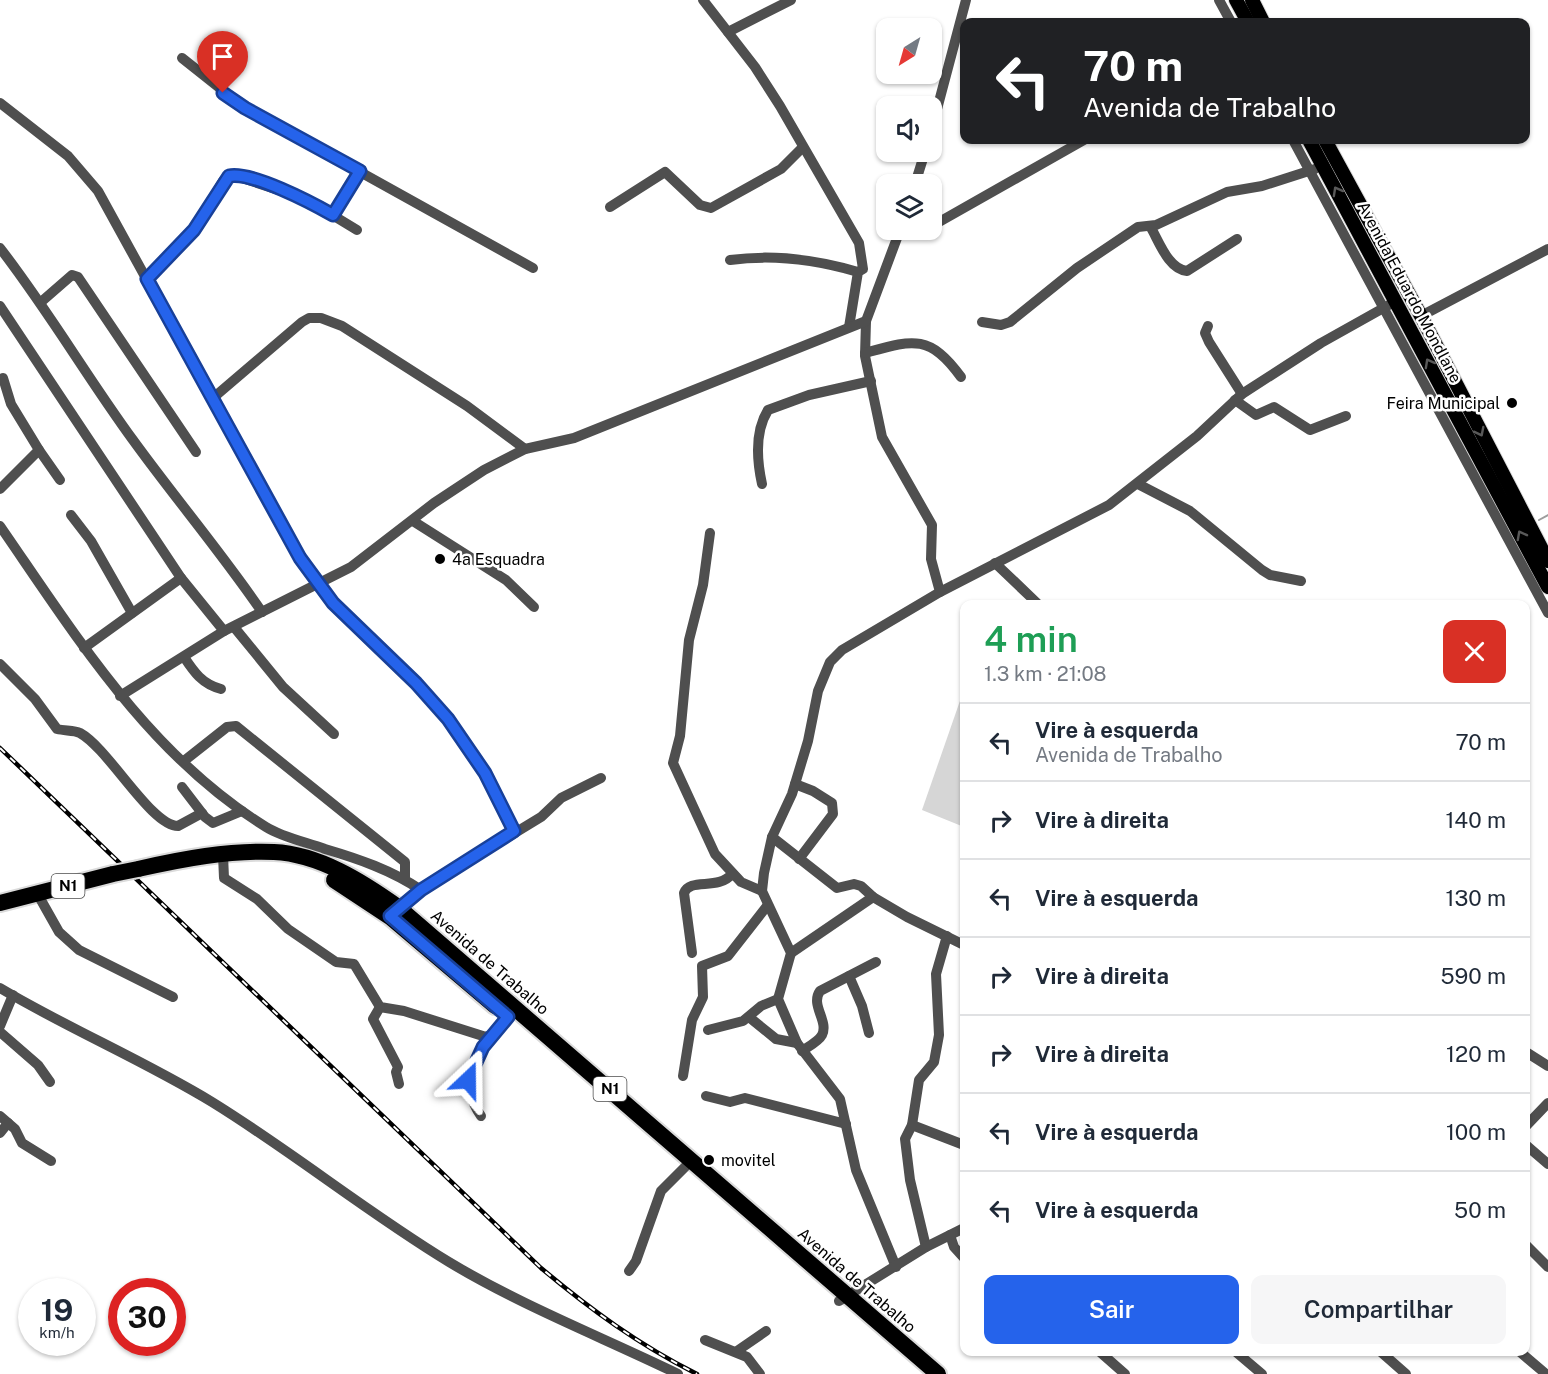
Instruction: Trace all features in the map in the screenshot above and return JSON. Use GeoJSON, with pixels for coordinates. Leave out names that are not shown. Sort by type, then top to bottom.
{"type":"FeatureCollection","features":[{"type":"Feature","properties":{"kind":"highway","name":"Avenida de Trabalho"},"geometry":{"type":"LineString","coordinates":[[223,855],[256,854],[343,883],[394,912],[897,1345],[938,1374]]}},
{"type":"Feature","properties":{"kind":"highway","name":"N1"},"geometry":{"type":"LineString","coordinates":[[0,901],[182,859],[223,855]]}},
{"type":"Feature","properties":{"kind":"highway","name":"Avenida de Trabalho"},"geometry":{"type":"LineString","coordinates":[[462,970],[508,1017],[558,1052]]}},
{"type":"Feature","properties":{"kind":"highway","name":"Avenida de Trabalho"},"geometry":{"type":"LineString","coordinates":[[633,1116],[685,1167],[725,1195]]}},
{"type":"Feature","properties":{"kind":"highway","name":"Avenida de Trabalho"},"geometry":{"type":"LineString","coordinates":[[897,1345],[923,1374]]}},
{"type":"Feature","properties":{"kind":"main road"},"geometry":{"type":"LineString","coordinates":[[1236,0],[1246,18]]}},
{"type":"Feature","properties":{"kind":"main road"},"geometry":{"type":"LineString","coordinates":[[1252,0],[1261,18]]}},
{"type":"Feature","properties":{"kind":"main road","name":"Avenida Eduardo Mondlane"},"geometry":{"type":"LineString","coordinates":[[1311,144],[1389,304],[1408,324],[1548,587]]}},
{"type":"Feature","properties":{"kind":"main road","name":"Avenida Eduardo Mondlane"},"geometry":{"type":"LineString","coordinates":[[1327,144],[1421,316],[1548,561]]}},
{"type":"Feature","properties":{"kind":"main road"},"geometry":{"type":"LineString","coordinates":[[1408,324],[1421,316]]}},
{"type":"Feature","properties":{"kind":"street"},"geometry":{"type":"LineString","coordinates":[[703,0],[780,106],[802,148],[859,243],[862,270],[858,272],[849,327]]}},
{"type":"Feature","properties":{"kind":"street"},"geometry":{"type":"LineString","coordinates":[[728,32],[792,0]]}},
{"type":"Feature","properties":{"kind":"street"},"geometry":{"type":"LineString","coordinates":[[961,18],[966,0]]}},
{"type":"Feature","properties":{"kind":"street"},"geometry":{"type":"LineString","coordinates":[[1219,0],[1229,18]]}},
{"type":"Feature","properties":{"kind":"street"},"geometry":{"type":"LineString","coordinates":[[940,96],[960,23]]}},
{"type":"Feature","properties":{"kind":"street"},"geometry":{"type":"LineString","coordinates":[[182,58],[245,108],[533,268]]}},
{"type":"Feature","properties":{"kind":"street"},"geometry":{"type":"LineString","coordinates":[[0,103],[51,141],[86,174],[113,215],[264,496],[319,585],[333,603],[416,683],[448,719],[485,773],[514,831]]}},
{"type":"Feature","properties":{"kind":"street"},"geometry":{"type":"LineString","coordinates":[[942,220],[1076,144]]}},
{"type":"Feature","properties":{"kind":"street"},"geometry":{"type":"LineString","coordinates":[[1295,144],[1389,304],[1548,613]]}},
{"type":"Feature","properties":{"kind":"street"},"geometry":{"type":"LineString","coordinates":[[610,207],[665,172],[700,205],[711,208],[781,169],[802,148]]}},
{"type":"Feature","properties":{"kind":"street"},"geometry":{"type":"LineString","coordinates":[[982,322],[1001,325],[1010,322],[1124,234],[1138,227],[1150,226],[1227,192],[1262,186],[1323,166]]}},
{"type":"Feature","properties":{"kind":"street"},"geometry":{"type":"LineString","coordinates":[[333,215],[360,171]]}},
{"type":"Feature","properties":{"kind":"street"},"geometry":{"type":"LineString","coordinates":[[147,279],[194,230],[229,176],[241,176],[280,189],[333,215],[357,230]]}},
{"type":"Feature","properties":{"kind":"street"},"geometry":{"type":"LineString","coordinates":[[1150,226],[1172,263],[1181,271],[1187,271],[1237,238]]}},
{"type":"Feature","properties":{"kind":"street"},"geometry":{"type":"LineString","coordinates":[[897,240],[866,321],[865,353],[882,437],[932,525],[931,559],[940,592]]}},
{"type":"Feature","properties":{"kind":"street"},"geometry":{"type":"LineString","coordinates":[[0,248],[41,302],[132,440],[222,553],[262,612]]}},
{"type":"Feature","properties":{"kind":"street"},"geometry":{"type":"LineString","coordinates":[[1421,316],[1548,249]]}},
{"type":"Feature","properties":{"kind":"street"},"geometry":{"type":"LineString","coordinates":[[730,260],[757,256],[813,261],[858,272]]}},
{"type":"Feature","properties":{"kind":"street"},"geometry":{"type":"LineString","coordinates":[[41,302],[72,275],[78,277],[196,452]]}},
{"type":"Feature","properties":{"kind":"street"},"geometry":{"type":"LineString","coordinates":[[791,953],[767,906],[762,891],[772,837],[795,784],[818,691],[830,662],[842,650],[940,592],[1033,542],[1080,521],[1138,484],[1197,436],[1239,397],[1321,343],[1389,304]]}},
{"type":"Feature","properties":{"kind":"street"},"geometry":{"type":"LineString","coordinates":[[0,306],[181,578],[283,687],[334,734]]}},
{"type":"Feature","properties":{"kind":"street"},"geometry":{"type":"LineString","coordinates":[[213,398],[302,322],[309,318],[321,318],[342,326],[425,379],[525,449]]}},
{"type":"Feature","properties":{"kind":"street"},"geometry":{"type":"LineString","coordinates":[[120,696],[229,629],[319,585],[366,557],[434,503],[484,470],[525,449],[574,438],[866,321]]}},
{"type":"Feature","properties":{"kind":"street"},"geometry":{"type":"LineString","coordinates":[[1208,326],[1205,333],[1209,342],[1250,413],[1256,415],[1274,407],[1310,430],[1346,416]]}},
{"type":"Feature","properties":{"kind":"street"},"geometry":{"type":"LineString","coordinates":[[865,353],[916,341],[935,349],[961,377]]}},
{"type":"Feature","properties":{"kind":"street"},"geometry":{"type":"LineString","coordinates":[[3,378],[11,404],[60,480]]}},
{"type":"Feature","properties":{"kind":"street"},"geometry":{"type":"LineString","coordinates":[[762,484],[758,461],[761,428],[764,417],[772,407],[808,395],[871,381]]}},
{"type":"Feature","properties":{"kind":"street"},"geometry":{"type":"LineString","coordinates":[[0,489],[39,450]]}},
{"type":"Feature","properties":{"kind":"street"},"geometry":{"type":"LineString","coordinates":[[1138,484],[1190,511],[1270,575],[1301,581]]}},
{"type":"Feature","properties":{"kind":"street"},"geometry":{"type":"LineString","coordinates":[[71,515],[91,541],[132,613]]}},
{"type":"Feature","properties":{"kind":"street"},"geometry":{"type":"LineString","coordinates":[[413,521],[506,580],[534,607]]}},
{"type":"Feature","properties":{"kind":"street"},"geometry":{"type":"LineString","coordinates":[[0,526],[120,696],[184,761],[242,811],[277,833],[372,864],[405,879],[421,890]]}},
{"type":"Feature","properties":{"kind":"street"},"geometry":{"type":"LineString","coordinates":[[710,533],[703,585],[689,640],[680,736],[673,763],[714,854],[741,882],[762,891]]}},
{"type":"Feature","properties":{"kind":"street"},"geometry":{"type":"LineString","coordinates":[[995,563],[1034,600]]}},
{"type":"Feature","properties":{"kind":"street"},"geometry":{"type":"LineString","coordinates":[[84,648],[181,578]]}},
{"type":"Feature","properties":{"kind":"street"},"geometry":{"type":"LineString","coordinates":[[184,657],[198,677],[209,686],[221,689]]}},
{"type":"Feature","properties":{"kind":"street"},"geometry":{"type":"LineString","coordinates":[[0,664],[36,699],[57,729],[78,732],[92,742],[145,803],[165,821],[178,825],[202,813]]}},
{"type":"Feature","properties":{"kind":"street"},"geometry":{"type":"LineString","coordinates":[[184,761],[227,727],[236,726],[405,862],[405,879]]}},
{"type":"Feature","properties":{"kind":"street"},"geometry":{"type":"LineString","coordinates":[[394,912],[421,890],[514,831],[541,817],[561,798],[601,778]]}},
{"type":"Feature","properties":{"kind":"street"},"geometry":{"type":"LineString","coordinates":[[795,784],[813,790],[832,803],[834,808],[833,814],[799,859]]}},
{"type":"Feature","properties":{"kind":"street"},"geometry":{"type":"LineString","coordinates":[[182,787],[202,813],[213,823],[242,811]]}},
{"type":"Feature","properties":{"kind":"street"},"geometry":{"type":"LineString","coordinates":[[772,837],[837,888],[854,884],[861,886],[873,897],[960,943]]}},
{"type":"Feature","properties":{"kind":"street"},"geometry":{"type":"LineString","coordinates":[[223,855],[224,878],[257,899],[288,929],[336,962],[354,964],[380,1007],[404,1011],[490,1037]]}},
{"type":"Feature","properties":{"kind":"street"},"geometry":{"type":"LineString","coordinates":[[692,953],[684,893],[686,888],[692,885],[717,884],[727,880],[732,874]]}},
{"type":"Feature","properties":{"kind":"street"},"geometry":{"type":"LineString","coordinates":[[29,895],[73,945],[89,956],[174,997]]}},
{"type":"Feature","properties":{"kind":"street"},"geometry":{"type":"LineString","coordinates":[[873,897],[791,953],[778,999],[799,1047],[840,1099],[856,1170],[896,1267]]}},
{"type":"Feature","properties":{"kind":"street"},"geometry":{"type":"LineString","coordinates":[[683,1076],[692,1020],[703,997],[702,966],[728,956],[767,906]]}},
{"type":"Feature","properties":{"kind":"street"},"geometry":{"type":"LineString","coordinates":[[926,1247],[905,1139],[912,1125],[919,1080],[934,1062],[939,1035],[936,974],[947,936]]}},
{"type":"Feature","properties":{"kind":"street"},"geometry":{"type":"LineString","coordinates":[[749,1017],[776,1039],[799,1047],[821,1037],[823,1032],[817,995],[820,991],[876,962]]}},
{"type":"Feature","properties":{"kind":"street"},"geometry":{"type":"LineString","coordinates":[[849,975],[862,1006],[868,1033]]}},
{"type":"Feature","properties":{"kind":"street"},"geometry":{"type":"LineString","coordinates":[[0,988],[118,1049],[212,1103],[328,1180],[376,1216],[452,1264],[548,1314],[678,1374]]}},
{"type":"Feature","properties":{"kind":"street"},"geometry":{"type":"LineString","coordinates":[[0,1026],[13,995]]}},
{"type":"Feature","properties":{"kind":"street"},"geometry":{"type":"LineString","coordinates":[[708,1030],[736,1024],[749,1017],[761,1006],[778,999]]}},
{"type":"Feature","properties":{"kind":"street"},"geometry":{"type":"LineString","coordinates":[[380,1007],[373,1019],[398,1067],[396,1072],[399,1084]]}},
{"type":"Feature","properties":{"kind":"street"},"geometry":{"type":"LineString","coordinates":[[482,1116],[471,1099],[468,1080],[476,1059],[490,1037],[508,1017]]}},
{"type":"Feature","properties":{"kind":"street"},"geometry":{"type":"LineString","coordinates":[[0,1032],[39,1065],[50,1082]]}},
{"type":"Feature","properties":{"kind":"street"},"geometry":{"type":"LineString","coordinates":[[1530,1055],[1548,1066]]}},
{"type":"Feature","properties":{"kind":"street"},"geometry":{"type":"LineString","coordinates":[[706,1096],[730,1102],[745,1098],[846,1124]]}},
{"type":"Feature","properties":{"kind":"street"},"geometry":{"type":"LineString","coordinates":[[1530,1122],[1548,1103]]}},
{"type":"Feature","properties":{"kind":"street"},"geometry":{"type":"LineString","coordinates":[[0,1133],[4,1120]]}},
{"type":"Feature","properties":{"kind":"street"},"geometry":{"type":"LineString","coordinates":[[4,1120],[22,1143],[51,1161]]}},
{"type":"Feature","properties":{"kind":"street"},"geometry":{"type":"LineString","coordinates":[[912,1125],[960,1144]]}},
{"type":"Feature","properties":{"kind":"street"},"geometry":{"type":"LineString","coordinates":[[1530,1148],[1548,1164]]}},
{"type":"Feature","properties":{"kind":"street"},"geometry":{"type":"LineString","coordinates":[[629,1271],[636,1261],[661,1191],[685,1167]]}},
{"type":"Feature","properties":{"kind":"street"},"geometry":{"type":"LineString","coordinates":[[843,1298],[926,1247],[960,1230]]}},
{"type":"Feature","properties":{"kind":"street"},"geometry":{"type":"LineString","coordinates":[[950,1235],[960,1253]]}},
{"type":"Feature","properties":{"kind":"street"},"geometry":{"type":"LineString","coordinates":[[1530,1249],[1548,1267]]}},
{"type":"Feature","properties":{"kind":"street"},"geometry":{"type":"LineString","coordinates":[[737,1351],[766,1330]]}},
{"type":"Feature","properties":{"kind":"street"},"geometry":{"type":"LineString","coordinates":[[705,1340],[737,1351],[747,1357],[760,1374]]}},
{"type":"Feature","properties":{"kind":"street"},"geometry":{"type":"LineString","coordinates":[[1105,1356],[1125,1374]]}},
{"type":"Feature","properties":{"kind":"street"},"geometry":{"type":"LineString","coordinates":[[1241,1356],[1262,1374]]}},
{"type":"Feature","properties":{"kind":"street"},"geometry":{"type":"LineString","coordinates":[[1386,1356],[1406,1374]]}},
{"type":"Feature","properties":{"kind":"street"},"geometry":{"type":"LineString","coordinates":[[1525,1356],[1546,1374]]}},
{"type":"Feature","properties":{"kind":"shaded area"},"geometry":{"type":"Polygon","coordinates":[[[960,701],[960,825],[922,810],[960,701]]]}},
{"type":"Feature","properties":{"kind":"waterway"},"geometry":{"type":"LineString","coordinates":[[1539,520],[1548,515]]}},
{"type":"Feature","properties":{"kind":"railway"},"geometry":{"type":"LineString","coordinates":[[0,748],[541,1268],[616,1326],[697,1374]]}},
{"type":"Feature","properties":{"kind":"place","name":"Feira Municipal"},"geometry":{"type":"Point","coordinates":[1512,403]}},
{"type":"Feature","properties":{"kind":"place","name":"4a Esquadra"},"geometry":{"type":"Point","coordinates":[440,559]}},
{"type":"Feature","properties":{"kind":"place","name":"movitel"},"geometry":{"type":"Point","coordinates":[709,1160]}},
{"type":"Feature","properties":{"kind":"route"},"geometry":{"type":"LineString","coordinates":[[223,93],[245,108],[360,171],[333,215],[280,189],[241,176],[229,176],[223,181],[194,230],[147,279],[300,558],[333,603],[416,683],[448,719],[485,773],[514,831],[421,890],[390,916],[508,1017],[483,1047],[470,1071],[468,1080]]}}]}
